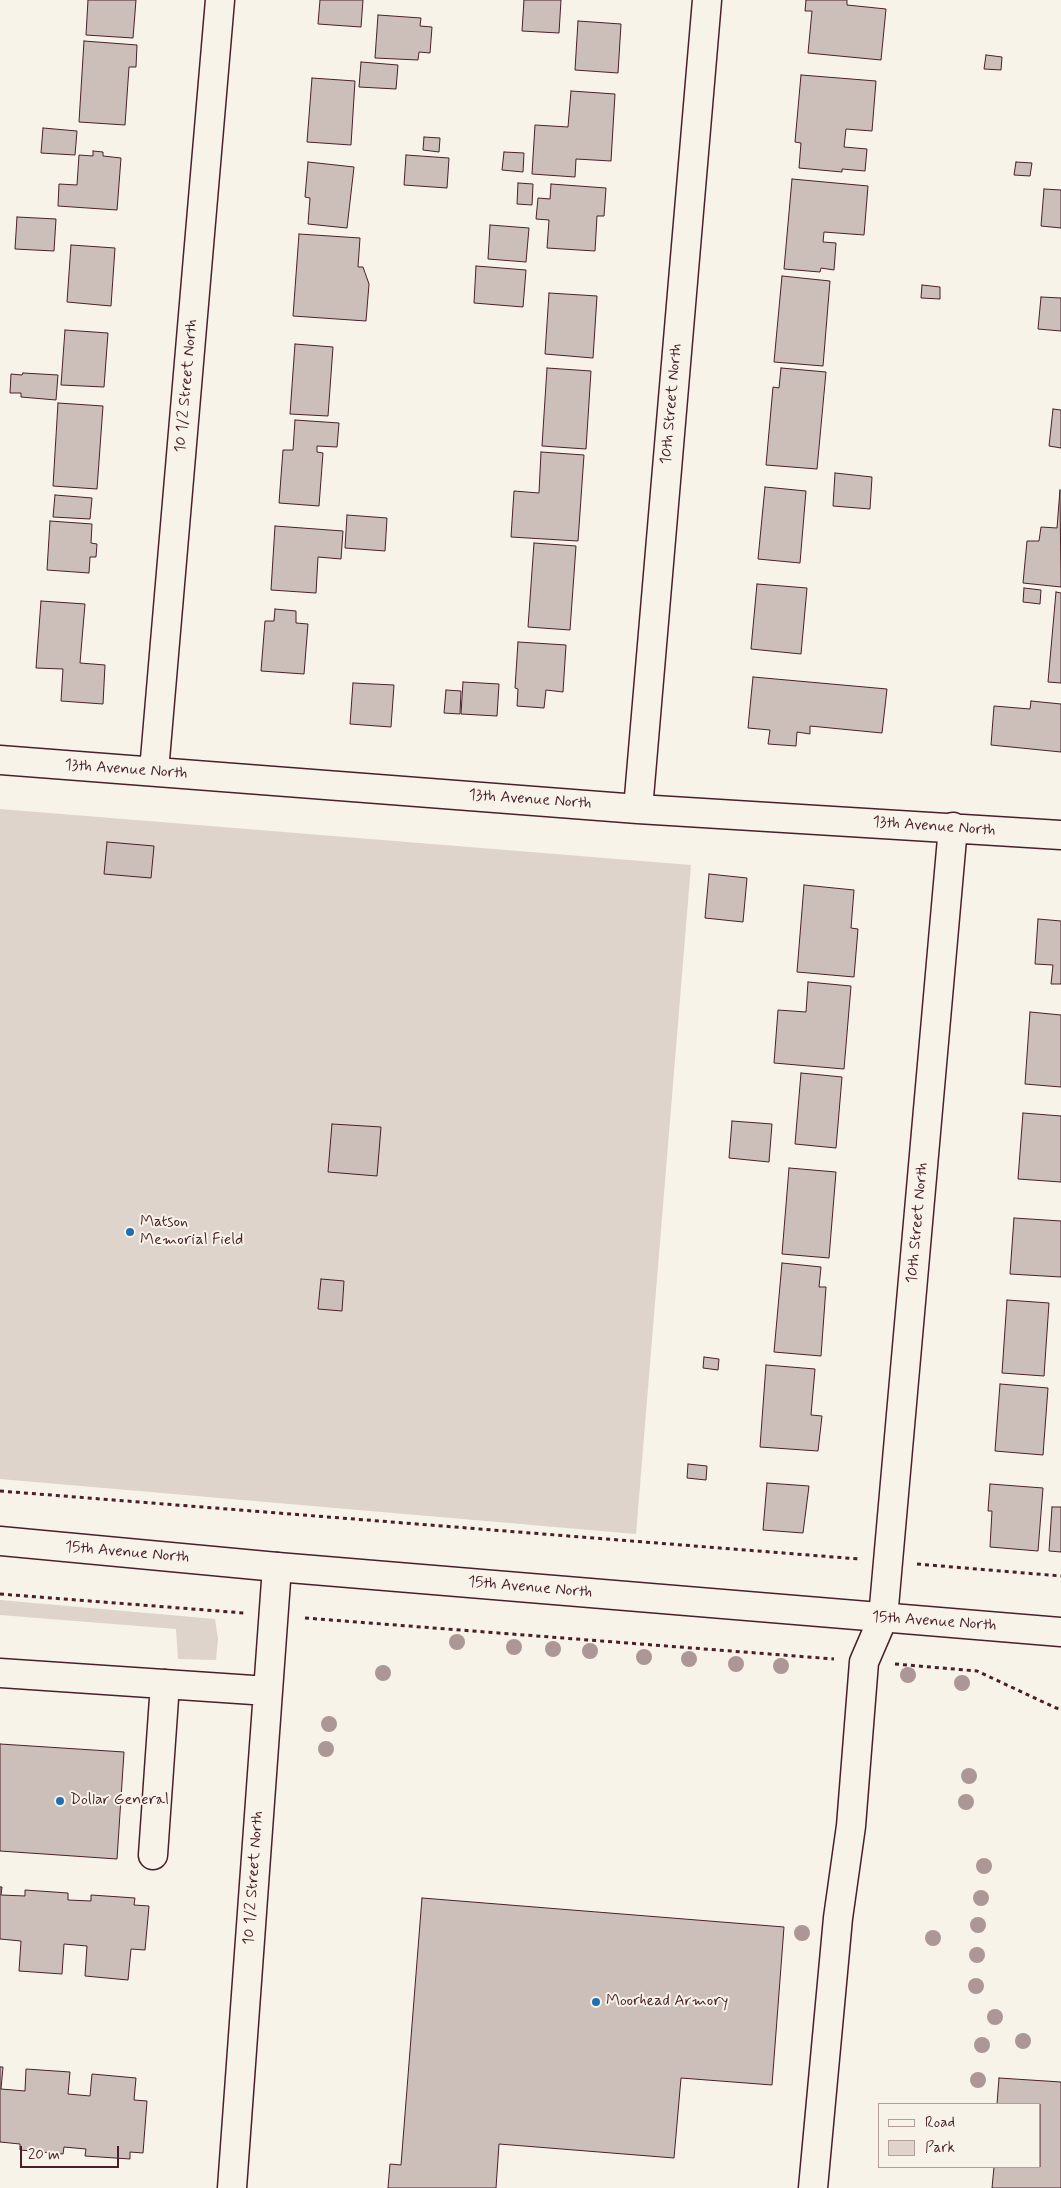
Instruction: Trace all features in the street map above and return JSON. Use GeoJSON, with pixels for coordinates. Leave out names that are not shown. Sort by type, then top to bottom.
{"type":"FeatureCollection","features":[{"type":"Feature","properties":{"kind":"street","name":"10 1/2 Street North"},"geometry":{"type":"LineString","coordinates":[[154,772],[220,0]]}},
{"type":"Feature","properties":{"kind":"street","name":"10th Street North"},"geometry":{"type":"LineString","coordinates":[[638,809],[707,0]]}},
{"type":"Feature","properties":{"kind":"street","name":"13th Avenue North"},"geometry":{"type":"LineString","coordinates":[[0,760],[638,809],[1061,835]]}},
{"type":"Feature","properties":{"kind":"street","name":"10th Street North"},"geometry":{"type":"LineString","coordinates":[[813,2188],[838,1918],[851,1826],[864,1662],[883,1618],[953,827]]}},
{"type":"Feature","properties":{"kind":"street","name":"15th Avenue North"},"geometry":{"type":"LineString","coordinates":[[0,1541],[276,1567],[1061,1632]]}},
{"type":"Feature","properties":{"kind":"street","name":"10 1/2 Street North"},"geometry":{"type":"LineString","coordinates":[[232,2188],[276,1567]]}},
{"type":"Feature","properties":{"kind":"street"},"geometry":{"type":"LineString","coordinates":[[0,1673],[268,1691]]}},
{"type":"Feature","properties":{"kind":"street"},"geometry":{"type":"LineString","coordinates":[[153,1855],[165,1684]]}},
{"type":"Feature","properties":{"kind":"path"},"geometry":{"type":"LineString","coordinates":[[0,1490],[1061,1576]]}},
{"type":"Feature","properties":{"kind":"path"},"geometry":{"type":"LineString","coordinates":[[0,1594],[977,1671],[1061,1709]]}},
{"type":"Feature","properties":{"kind":"green space"},"geometry":{"type":"Polygon","coordinates":[[[0,809],[691,865],[636,1534],[0,1479],[0,809]]]}},
{"type":"Feature","properties":{"kind":"green space"},"geometry":{"type":"Polygon","coordinates":[[[0,1600],[215,1619],[218,1639],[216,1660],[178,1659],[176,1629],[0,1615],[0,1600]]]}},
{"type":"Feature","properties":{"kind":"building"},"geometry":{"type":"Polygon","coordinates":[[[88,0],[136,0],[133,38],[86,35],[88,0]]]}},
{"type":"Feature","properties":{"kind":"building"},"geometry":{"type":"Polygon","coordinates":[[[320,0],[363,0],[361,27],[318,24],[320,0]]]}},
{"type":"Feature","properties":{"kind":"building"},"geometry":{"type":"Polygon","coordinates":[[[524,0],[561,0],[559,33],[522,31],[524,0]]]}},
{"type":"Feature","properties":{"kind":"building"},"geometry":{"type":"Polygon","coordinates":[[[806,0],[847,0],[847,5],[886,9],[881,60],[808,53],[812,11],[805,11],[806,0]]]}},
{"type":"Feature","properties":{"kind":"building"},"geometry":{"type":"Polygon","coordinates":[[[378,15],[421,18],[420,26],[432,27],[430,53],[419,52],[418,60],[375,58],[378,15]]]}},
{"type":"Feature","properties":{"kind":"building"},"geometry":{"type":"Polygon","coordinates":[[[578,21],[621,24],[618,73],[575,70],[578,21]]]}},
{"type":"Feature","properties":{"kind":"building"},"geometry":{"type":"Polygon","coordinates":[[[84,41],[137,45],[136,67],[129,67],[125,125],[79,122],[84,41]]]}},
{"type":"Feature","properties":{"kind":"building"},"geometry":{"type":"Polygon","coordinates":[[[986,55],[1002,57],[1001,70],[984,69],[986,55]]]}},
{"type":"Feature","properties":{"kind":"building"},"geometry":{"type":"Polygon","coordinates":[[[361,62],[398,65],[396,89],[359,87],[361,62]]]}},
{"type":"Feature","properties":{"kind":"building"},"geometry":{"type":"Polygon","coordinates":[[[801,75],[876,81],[872,131],[846,129],[844,147],[867,149],[865,171],[842,169],[842,172],[799,168],[801,143],[795,142],[801,75]]]}},
{"type":"Feature","properties":{"kind":"building"},"geometry":{"type":"Polygon","coordinates":[[[312,78],[355,81],[351,145],[307,142],[312,78]]]}},
{"type":"Feature","properties":{"kind":"building"},"geometry":{"type":"Polygon","coordinates":[[[571,91],[615,94],[611,161],[576,159],[575,177],[532,174],[535,125],[568,127],[571,91]]]}},
{"type":"Feature","properties":{"kind":"building"},"geometry":{"type":"Polygon","coordinates":[[[43,128],[77,131],[75,155],[41,153],[43,128]]]}},
{"type":"Feature","properties":{"kind":"building"},"geometry":{"type":"Polygon","coordinates":[[[424,137],[440,138],[439,152],[423,150],[424,137]]]}},
{"type":"Feature","properties":{"kind":"building"},"geometry":{"type":"Polygon","coordinates":[[[93,151],[103,152],[103,156],[121,158],[117,210],[58,206],[59,184],[77,185],[79,155],[93,156],[93,151]]]}},
{"type":"Feature","properties":{"kind":"building"},"geometry":{"type":"Polygon","coordinates":[[[504,152],[524,153],[523,172],[502,170],[504,152]]]}},
{"type":"Feature","properties":{"kind":"building"},"geometry":{"type":"Polygon","coordinates":[[[406,155],[449,158],[447,188],[404,185],[406,155]]]}},
{"type":"Feature","properties":{"kind":"building"},"geometry":{"type":"Polygon","coordinates":[[[308,162],[354,167],[347,228],[308,224],[310,198],[305,197],[308,162]]]}},
{"type":"Feature","properties":{"kind":"building"},"geometry":{"type":"Polygon","coordinates":[[[1016,162],[1032,163],[1030,176],[1014,175],[1016,162]]]}},
{"type":"Feature","properties":{"kind":"building"},"geometry":{"type":"Polygon","coordinates":[[[792,179],[868,186],[864,235],[824,232],[823,242],[836,243],[834,270],[821,268],[820,272],[784,269],[792,179]]]}},
{"type":"Feature","properties":{"kind":"building"},"geometry":{"type":"Polygon","coordinates":[[[518,183],[533,184],[532,205],[517,204],[518,183]]]}},
{"type":"Feature","properties":{"kind":"building"},"geometry":{"type":"Polygon","coordinates":[[[551,184],[606,188],[604,216],[597,216],[595,251],[547,248],[549,220],[536,219],[538,198],[550,199],[551,184]]]}},
{"type":"Feature","properties":{"kind":"building"},"geometry":{"type":"Polygon","coordinates":[[[1044,189],[1061,190],[1061,228],[1041,226],[1044,189]]]}},
{"type":"Feature","properties":{"kind":"building"},"geometry":{"type":"Polygon","coordinates":[[[17,217],[56,219],[54,251],[15,249],[17,217]]]}},
{"type":"Feature","properties":{"kind":"building"},"geometry":{"type":"Polygon","coordinates":[[[490,225],[529,228],[526,262],[488,259],[490,225]]]}},
{"type":"Feature","properties":{"kind":"building"},"geometry":{"type":"Polygon","coordinates":[[[299,234],[360,238],[358,267],[363,267],[369,284],[366,321],[293,316],[299,234]]]}},
{"type":"Feature","properties":{"kind":"building"},"geometry":{"type":"Polygon","coordinates":[[[71,245],[115,248],[111,306],[67,302],[71,245]]]}},
{"type":"Feature","properties":{"kind":"building"},"geometry":{"type":"Polygon","coordinates":[[[476,266],[526,270],[523,307],[474,303],[476,266]]]}},
{"type":"Feature","properties":{"kind":"building"},"geometry":{"type":"Polygon","coordinates":[[[782,276],[830,281],[823,366],[774,362],[782,276]]]}},
{"type":"Feature","properties":{"kind":"building"},"geometry":{"type":"Polygon","coordinates":[[[922,285],[940,287],[940,299],[921,298],[922,285]]]}},
{"type":"Feature","properties":{"kind":"building"},"geometry":{"type":"Polygon","coordinates":[[[549,293],[597,296],[593,358],[545,354],[549,293]]]}},
{"type":"Feature","properties":{"kind":"building"},"geometry":{"type":"Polygon","coordinates":[[[1041,297],[1061,298],[1061,331],[1038,329],[1041,297]]]}},
{"type":"Feature","properties":{"kind":"building"},"geometry":{"type":"Polygon","coordinates":[[[65,330],[108,333],[104,387],[61,385],[65,330]]]}},
{"type":"Feature","properties":{"kind":"building"},"geometry":{"type":"Polygon","coordinates":[[[295,344],[333,347],[328,416],[290,414],[295,344]]]}},
{"type":"Feature","properties":{"kind":"building"},"geometry":{"type":"Polygon","coordinates":[[[547,368],[591,371],[586,449],[542,446],[547,368]]]}},
{"type":"Feature","properties":{"kind":"building"},"geometry":{"type":"Polygon","coordinates":[[[781,368],[826,372],[817,469],[766,465],[773,387],[779,388],[781,368]]]}},
{"type":"Feature","properties":{"kind":"building"},"geometry":{"type":"Polygon","coordinates":[[[23,373],[58,375],[56,400],[21,397],[21,393],[10,393],[11,374],[22,375],[23,373]]]}},
{"type":"Feature","properties":{"kind":"building"},"geometry":{"type":"Polygon","coordinates":[[[58,403],[103,406],[97,489],[53,486],[58,403]]]}},
{"type":"Feature","properties":{"kind":"building"},"geometry":{"type":"Polygon","coordinates":[[[1053,409],[1061,410],[1061,448],[1049,446],[1053,409]]]}},
{"type":"Feature","properties":{"kind":"building"},"geometry":{"type":"Polygon","coordinates":[[[295,420],[339,423],[337,447],[317,446],[317,452],[323,453],[319,506],[279,503],[283,450],[293,450],[295,420]]]}},
{"type":"Feature","properties":{"kind":"building"},"geometry":{"type":"Polygon","coordinates":[[[541,452],[584,455],[578,541],[511,537],[514,491],[539,493],[541,452]]]}},
{"type":"Feature","properties":{"kind":"building"},"geometry":{"type":"Polygon","coordinates":[[[835,473],[872,477],[870,509],[833,506],[835,473]]]}},
{"type":"Feature","properties":{"kind":"building"},"geometry":{"type":"Polygon","coordinates":[[[765,487],[806,491],[800,563],[758,559],[765,487]]]}},
{"type":"Feature","properties":{"kind":"building"},"geometry":{"type":"Polygon","coordinates":[[[1060,490],[1061,587],[1023,583],[1027,541],[1039,541],[1041,527],[1057,528],[1060,490]]]}},
{"type":"Feature","properties":{"kind":"building"},"geometry":{"type":"Polygon","coordinates":[[[55,495],[92,498],[90,519],[53,517],[55,495]]]}},
{"type":"Feature","properties":{"kind":"building"},"geometry":{"type":"Polygon","coordinates":[[[347,515],[387,518],[385,551],[345,548],[347,515]]]}},
{"type":"Feature","properties":{"kind":"building"},"geometry":{"type":"Polygon","coordinates":[[[50,521],[92,524],[91,543],[97,544],[96,557],[90,557],[89,573],[47,570],[50,521]]]}},
{"type":"Feature","properties":{"kind":"building"},"geometry":{"type":"Polygon","coordinates":[[[275,526],[343,531],[341,559],[318,557],[316,593],[271,590],[275,526]]]}},
{"type":"Feature","properties":{"kind":"building"},"geometry":{"type":"Polygon","coordinates":[[[534,543],[576,546],[570,630],[528,627],[534,543]]]}},
{"type":"Feature","properties":{"kind":"building"},"geometry":{"type":"Polygon","coordinates":[[[757,584],[807,588],[801,654],[751,649],[757,584]]]}},
{"type":"Feature","properties":{"kind":"building"},"geometry":{"type":"Polygon","coordinates":[[[1024,588],[1041,590],[1040,604],[1023,602],[1024,588]]]}},
{"type":"Feature","properties":{"kind":"building"},"geometry":{"type":"Polygon","coordinates":[[[1056,592],[1061,593],[1061,683],[1048,682],[1056,592]]]}},
{"type":"Feature","properties":{"kind":"building"},"geometry":{"type":"Polygon","coordinates":[[[41,601],[85,604],[80,663],[105,665],[103,704],[61,701],[63,669],[36,668],[41,601]]]}},
{"type":"Feature","properties":{"kind":"building"},"geometry":{"type":"Polygon","coordinates":[[[275,609],[296,611],[296,623],[308,624],[304,674],[261,671],[265,621],[274,621],[275,609]]]}},
{"type":"Feature","properties":{"kind":"building"},"geometry":{"type":"Polygon","coordinates":[[[518,642],[566,645],[563,692],[546,690],[544,708],[517,706],[518,689],[515,688],[518,642]]]}},
{"type":"Feature","properties":{"kind":"building"},"geometry":{"type":"Polygon","coordinates":[[[753,677],[887,689],[882,733],[810,726],[810,734],[797,732],[796,746],[768,744],[770,730],[748,728],[753,677]]]}},
{"type":"Feature","properties":{"kind":"building"},"geometry":{"type":"Polygon","coordinates":[[[463,682],[499,684],[497,716],[461,714],[463,682]]]}},
{"type":"Feature","properties":{"kind":"building"},"geometry":{"type":"Polygon","coordinates":[[[353,683],[394,685],[391,727],[350,724],[353,683]]]}},
{"type":"Feature","properties":{"kind":"building"},"geometry":{"type":"Polygon","coordinates":[[[446,690],[461,691],[460,714],[444,713],[446,690]]]}},
{"type":"Feature","properties":{"kind":"building"},"geometry":{"type":"Polygon","coordinates":[[[1031,701],[1061,704],[1061,752],[991,745],[994,706],[1030,709],[1031,701]]]}},
{"type":"Feature","properties":{"kind":"building"},"geometry":{"type":"Polygon","coordinates":[[[107,842],[154,846],[151,878],[104,874],[107,842]]]}},
{"type":"Feature","properties":{"kind":"building"},"geometry":{"type":"Polygon","coordinates":[[[709,874],[747,878],[743,922],[705,918],[709,874]]]}},
{"type":"Feature","properties":{"kind":"building"},"geometry":{"type":"Polygon","coordinates":[[[804,885],[854,890],[851,928],[858,929],[854,977],[797,972],[804,885]]]}},
{"type":"Feature","properties":{"kind":"building"},"geometry":{"type":"Polygon","coordinates":[[[1038,919],[1061,921],[1061,984],[1051,984],[1053,965],[1035,964],[1038,919]]]}},
{"type":"Feature","properties":{"kind":"building"},"geometry":{"type":"Polygon","coordinates":[[[808,982],[851,986],[844,1069],[774,1063],[778,1010],[806,1012],[808,982]]]}},
{"type":"Feature","properties":{"kind":"building"},"geometry":{"type":"Polygon","coordinates":[[[1030,1012],[1061,1015],[1061,1087],[1025,1084],[1030,1012]]]}},
{"type":"Feature","properties":{"kind":"building"},"geometry":{"type":"Polygon","coordinates":[[[801,1073],[842,1077],[836,1148],[795,1144],[801,1073]]]}},
{"type":"Feature","properties":{"kind":"building"},"geometry":{"type":"Polygon","coordinates":[[[1023,1113],[1061,1116],[1061,1182],[1018,1179],[1023,1113]]]}},
{"type":"Feature","properties":{"kind":"building"},"geometry":{"type":"Polygon","coordinates":[[[732,1121],[772,1124],[769,1162],[729,1158],[732,1121]]]}},
{"type":"Feature","properties":{"kind":"building"},"geometry":{"type":"Polygon","coordinates":[[[332,1124],[381,1127],[377,1176],[328,1172],[332,1124]]]}},
{"type":"Feature","properties":{"kind":"building"},"geometry":{"type":"Polygon","coordinates":[[[789,1168],[836,1172],[829,1258],[782,1254],[789,1168]]]}},
{"type":"Feature","properties":{"kind":"building"},"geometry":{"type":"Polygon","coordinates":[[[1014,1218],[1061,1221],[1061,1277],[1010,1274],[1014,1218]]]}},
{"type":"Feature","properties":{"kind":"building"},"geometry":{"type":"Polygon","coordinates":[[[782,1263],[821,1267],[819,1287],[826,1287],[821,1356],[774,1352],[782,1263]]]}},
{"type":"Feature","properties":{"kind":"building"},"geometry":{"type":"Polygon","coordinates":[[[321,1279],[344,1281],[342,1311],[318,1309],[321,1279]]]}},
{"type":"Feature","properties":{"kind":"building"},"geometry":{"type":"Polygon","coordinates":[[[1007,1300],[1049,1303],[1044,1376],[1002,1373],[1007,1300]]]}},
{"type":"Feature","properties":{"kind":"building"},"geometry":{"type":"Polygon","coordinates":[[[704,1357],[719,1359],[718,1370],[703,1368],[704,1357]]]}},
{"type":"Feature","properties":{"kind":"building"},"geometry":{"type":"Polygon","coordinates":[[[766,1365],[815,1369],[811,1415],[822,1416],[818,1451],[760,1447],[766,1365]]]}},
{"type":"Feature","properties":{"kind":"building"},"geometry":{"type":"Polygon","coordinates":[[[1000,1384],[1048,1388],[1043,1455],[995,1451],[1000,1384]]]}},
{"type":"Feature","properties":{"kind":"building"},"geometry":{"type":"Polygon","coordinates":[[[688,1464],[707,1466],[706,1480],[687,1478],[688,1464]]]}},
{"type":"Feature","properties":{"kind":"building"},"geometry":{"type":"Polygon","coordinates":[[[767,1483],[809,1486],[803,1533],[763,1530],[767,1483]]]}},
{"type":"Feature","properties":{"kind":"building"},"geometry":{"type":"Polygon","coordinates":[[[990,1484],[1043,1488],[1038,1551],[990,1547],[992,1511],[988,1511],[990,1484]]]}},
{"type":"Feature","properties":{"kind":"building"},"geometry":{"type":"Polygon","coordinates":[[[1052,1507],[1061,1507],[1061,1552],[1049,1551],[1052,1507]]]}},
{"type":"Feature","properties":{"kind":"building","name":"Dollar General"},"geometry":{"type":"Polygon","coordinates":[[[0,1744],[124,1752],[117,1859],[0,1851],[0,1744]]]}},
{"type":"Feature","properties":{"kind":"building"},"geometry":{"type":"Polygon","coordinates":[[[0,1887],[2,1887],[1,1895],[25,1896],[25,1890],[68,1893],[68,1900],[91,1901],[91,1895],[135,1898],[134,1905],[149,1906],[145,1950],[131,1949],[128,1980],[85,1976],[87,1946],[64,1944],[62,1974],[19,1971],[21,1941],[0,1939],[0,1887]]]}},
{"type":"Feature","properties":{"kind":"building","name":"Moorhead Armory"},"geometry":{"type":"Polygon","coordinates":[[[422,1898],[784,1927],[772,2085],[681,2078],[674,2158],[499,2144],[496,2188],[388,2188],[390,2164],[401,2165],[422,1898]]]}},
{"type":"Feature","properties":{"kind":"building"},"geometry":{"type":"Polygon","coordinates":[[[0,2067],[3,2067],[1,2089],[25,2091],[26,2069],[70,2072],[68,2094],[90,2096],[92,2074],[136,2078],[134,2100],[147,2101],[143,2153],[130,2152],[130,2159],[85,2156],[86,2149],[64,2147],[63,2154],[20,2150],[20,2144],[0,2142],[0,2067]]]}},
{"type":"Feature","properties":{"kind":"building"},"geometry":{"type":"Polygon","coordinates":[[[999,2078],[1061,2082],[1061,2188],[992,2188],[994,2168],[1041,2168],[1041,2103],[997,2103],[999,2078]]]}},
{"type":"Feature","properties":{"kind":"place","name":"Matson Memorial Field"},"geometry":{"type":"Point","coordinates":[130,1232]}},
{"type":"Feature","properties":{"kind":"place","name":"Dollar General"},"geometry":{"type":"Point","coordinates":[60,1801]}},
{"type":"Feature","properties":{"kind":"place","name":"Moorhead Armory"},"geometry":{"type":"Point","coordinates":[596,2002]}}]}
